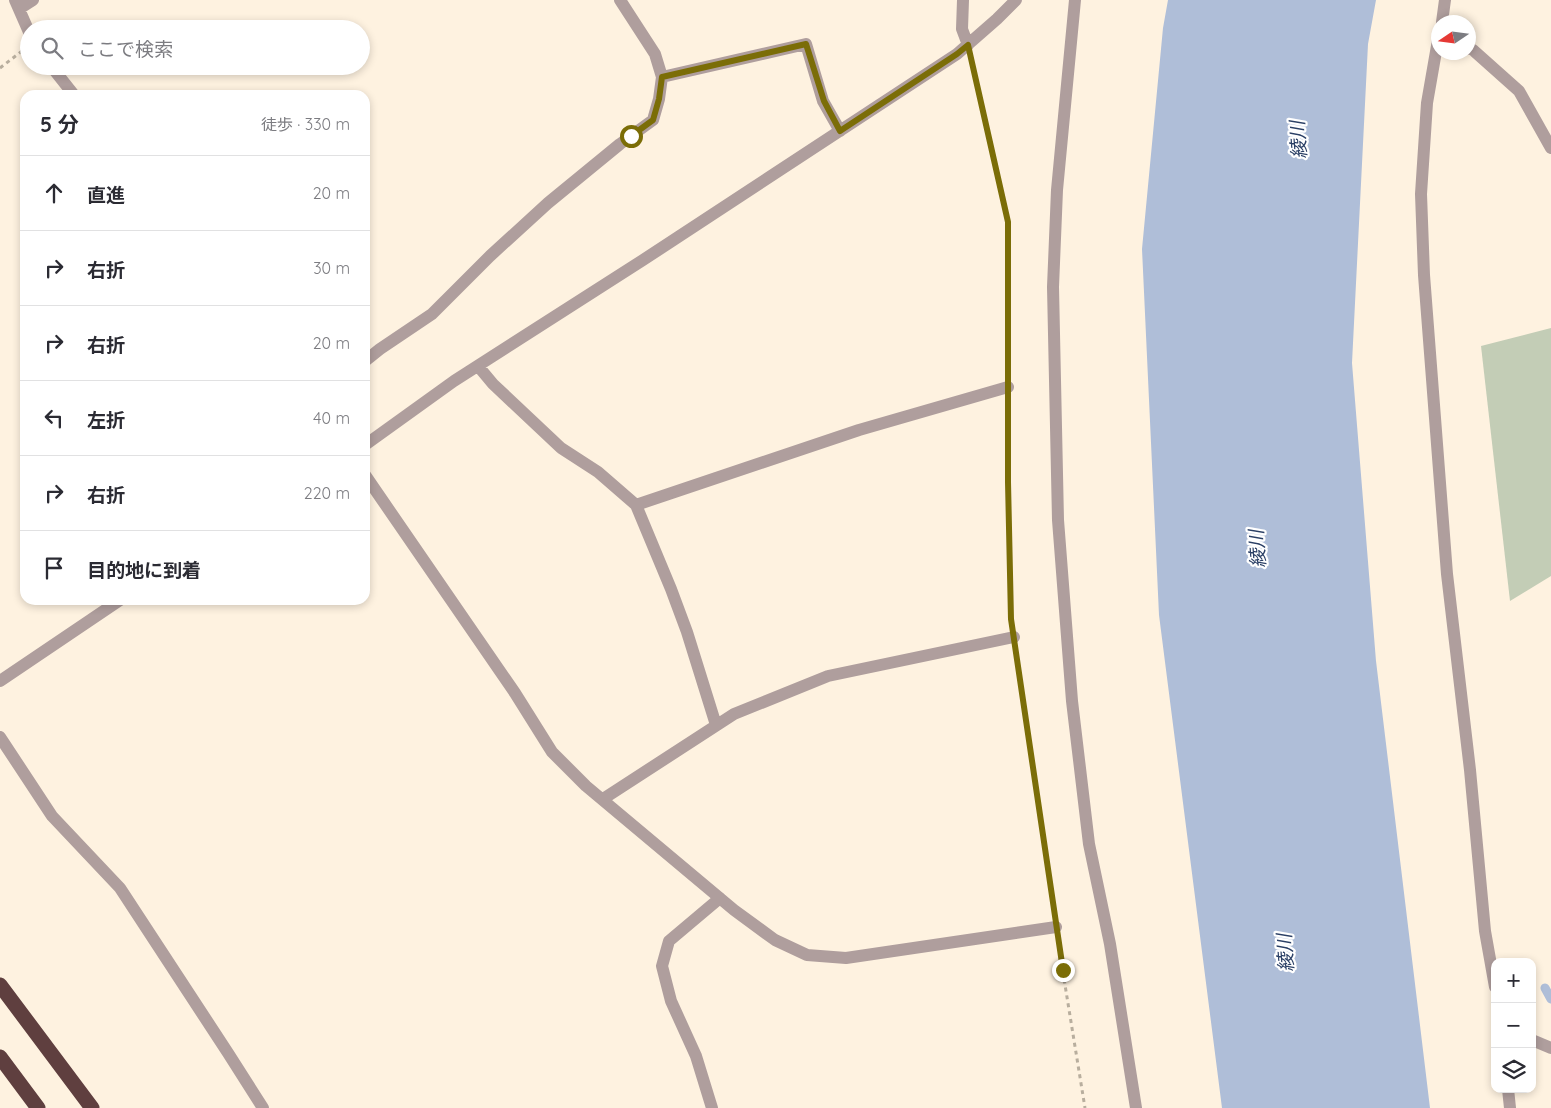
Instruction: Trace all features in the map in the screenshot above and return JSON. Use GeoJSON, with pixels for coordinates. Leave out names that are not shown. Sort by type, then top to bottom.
{"type":"FeatureCollection","features":[{"type":"Feature","properties":{"kind":"highway"},"geometry":{"type":"LineString","coordinates":[[0,985],[92,1108]]}},
{"type":"Feature","properties":{"kind":"highway"},"geometry":{"type":"LineString","coordinates":[[0,1057],[38,1108]]}},
{"type":"Feature","properties":{"kind":"street"},"geometry":{"type":"LineString","coordinates":[[24,20],[17,5],[32,0]]}},
{"type":"Feature","properties":{"kind":"street"},"geometry":{"type":"LineString","coordinates":[[370,357],[432,314],[490,256],[548,203],[620,144],[653,120],[659,99],[662,77],[655,54],[620,0]]}},
{"type":"Feature","properties":{"kind":"street"},"geometry":{"type":"LineString","coordinates":[[963,0],[962,29],[968,45]]}},
{"type":"Feature","properties":{"kind":"street"},"geometry":{"type":"LineString","coordinates":[[370,442],[478,366],[957,54],[998,19],[1016,0]]}},
{"type":"Feature","properties":{"kind":"street"},"geometry":{"type":"LineString","coordinates":[[1075,0],[1057,190],[1054,268],[1058,520],[1072,701],[1089,844],[1110,944],[1136,1108]]}},
{"type":"Feature","properties":{"kind":"street"},"geometry":{"type":"LineString","coordinates":[[1443,15],[1446,0]]}},
{"type":"Feature","properties":{"kind":"street"},"geometry":{"type":"LineString","coordinates":[[662,77],[806,44],[824,101],[840,131]]}},
{"type":"Feature","properties":{"kind":"street"},"geometry":{"type":"LineString","coordinates":[[1476,53],[1519,91],[1551,148]]}},
{"type":"Feature","properties":{"kind":"street"},"geometry":{"type":"LineString","coordinates":[[1435,60],[1427,103],[1421,194],[1424,275],[1446,574],[1491,962]]}},
{"type":"Feature","properties":{"kind":"street"},"geometry":{"type":"LineString","coordinates":[[58,75],[70,90]]}},
{"type":"Feature","properties":{"kind":"street"},"geometry":{"type":"LineString","coordinates":[[478,366],[493,384],[561,448],[598,472],[636,505],[687,632],[716,726]]}},
{"type":"Feature","properties":{"kind":"street"},"geometry":{"type":"LineString","coordinates":[[636,505],[859,430],[1008,387]]}},
{"type":"Feature","properties":{"kind":"street"},"geometry":{"type":"LineString","coordinates":[[370,482],[515,692],[552,752],[586,786],[720,898],[775,940],[807,955],[846,958],[1056,927]]}},
{"type":"Feature","properties":{"kind":"street"},"geometry":{"type":"LineString","coordinates":[[0,681],[113,605]]}},
{"type":"Feature","properties":{"kind":"street"},"geometry":{"type":"LineString","coordinates":[[603,800],[734,714],[828,676],[1014,637]]}},
{"type":"Feature","properties":{"kind":"street"},"geometry":{"type":"LineString","coordinates":[[0,737],[52,816],[120,888],[263,1108]]}},
{"type":"Feature","properties":{"kind":"street"},"geometry":{"type":"LineString","coordinates":[[712,1108],[696,1056],[671,1001],[662,966],[669,941],[720,898]]}},
{"type":"Feature","properties":{"kind":"street"},"geometry":{"type":"LineString","coordinates":[[1536,1042],[1550,1048],[1551,1060]]}},
{"type":"Feature","properties":{"kind":"street"},"geometry":{"type":"LineString","coordinates":[[1508,1093],[1510,1108]]}},
{"type":"Feature","properties":{"kind":"path"},"geometry":{"type":"LineString","coordinates":[[968,45],[1008,222],[1011,609],[1056,927],[1085,1108]]}},
{"type":"Feature","properties":{"kind":"path"},"geometry":{"type":"LineString","coordinates":[[0,68],[20,53]]}},
{"type":"Feature","properties":{"kind":"green space"},"geometry":{"type":"Polygon","coordinates":[[[1551,328],[1551,576],[1510,601],[1481,346],[1551,328]]]}},
{"type":"Feature","properties":{"kind":"water","name":"綾川"},"geometry":{"type":"Polygon","coordinates":[[[1168,0],[1376,0],[1368,44],[1352,363],[1376,661],[1430,1108],[1222,1108],[1159,615],[1142,249],[1163,28],[1168,0]]]}},
{"type":"Feature","properties":{"kind":"waterway"},"geometry":{"type":"LineString","coordinates":[[1545,988],[1551,999]]}},
{"type":"Feature","properties":{"kind":"route"},"geometry":{"type":"LineString","coordinates":[[631,136],[653,120],[659,99],[662,77],[806,44],[824,101],[840,131],[968,45],[1008,222],[1008,482],[1011,619],[1063,970]]}}]}
